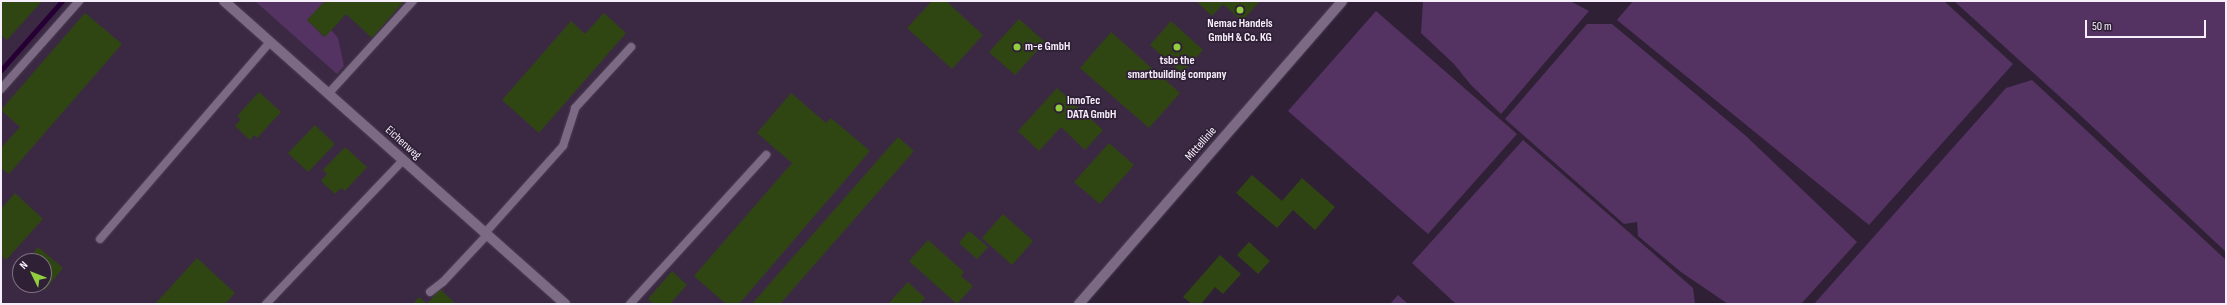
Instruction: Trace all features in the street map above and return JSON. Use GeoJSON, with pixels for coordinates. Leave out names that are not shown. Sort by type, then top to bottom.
{"type":"FeatureCollection","features":[{"type":"Feature","properties":{"kind":"street","name":"Eichenweg"},"geometry":{"type":"LineString","coordinates":[[224,1],[565,304]]}},
{"type":"Feature","properties":{"kind":"street","name":"Mittellinie"},"geometry":{"type":"LineString","coordinates":[[1080,304],[1339,2]]}},
{"type":"Feature","properties":{"kind":"lane"},"geometry":{"type":"LineString","coordinates":[[1,89],[79,1]]}},
{"type":"Feature","properties":{"kind":"lane"},"geometry":{"type":"LineString","coordinates":[[328,94],[413,1]]}},
{"type":"Feature","properties":{"kind":"lane"},"geometry":{"type":"LineString","coordinates":[[100,239],[270,42]]}},
{"type":"Feature","properties":{"kind":"lane"},"geometry":{"type":"LineString","coordinates":[[430,292],[443,282],[563,146],[575,108],[631,47]]}},
{"type":"Feature","properties":{"kind":"lane"},"geometry":{"type":"LineString","coordinates":[[630,304],[766,156]]}},
{"type":"Feature","properties":{"kind":"lane"},"geometry":{"type":"LineString","coordinates":[[266,304],[403,160]]}},
{"type":"Feature","properties":{"kind":"shaded area"},"geometry":{"type":"Polygon","coordinates":[[[1,1],[1336,1],[1080,304],[1,304],[1,1]]]}},
{"type":"Feature","properties":{"kind":"shaded area"},"geometry":{"type":"Polygon","coordinates":[[[255,1],[325,1],[307,20],[324,37],[331,30],[338,38],[344,66],[337,74],[255,1]]]}},
{"type":"Feature","properties":{"kind":"shaded area"},"geometry":{"type":"Polygon","coordinates":[[[1423,1],[1570,1],[1589,11],[1501,114],[1471,85],[1454,64],[1421,33],[1423,1]]]}},
{"type":"Feature","properties":{"kind":"shaded area"},"geometry":{"type":"Polygon","coordinates":[[[1633,1],[1944,1],[2013,64],[1869,225],[1617,20],[1633,1]]]}},
{"type":"Feature","properties":{"kind":"shaded area"},"geometry":{"type":"Polygon","coordinates":[[[1954,1],[2226,1],[2226,252],[2080,115],[1954,1]]]}},
{"type":"Feature","properties":{"kind":"shaded area"},"geometry":{"type":"Polygon","coordinates":[[[1376,11],[1517,134],[1428,234],[1288,111],[1376,11]]]}},
{"type":"Feature","properties":{"kind":"shaded area"},"geometry":{"type":"Polygon","coordinates":[[[1587,24],[1612,24],[1746,136],[1857,242],[1801,304],[1728,304],[1681,272],[1638,236],[1637,222],[1624,224],[1505,119],[1587,24]]]}},
{"type":"Feature","properties":{"kind":"shaded area"},"geometry":{"type":"Polygon","coordinates":[[[2032,80],[2226,260],[2226,304],[1814,304],[2006,88],[2032,80]]]}},
{"type":"Feature","properties":{"kind":"shaded area"},"geometry":{"type":"Polygon","coordinates":[[[1523,140],[1693,288],[1695,304],[1456,304],[1412,263],[1523,140]]]}},
{"type":"Feature","properties":{"kind":"shaded area"},"geometry":{"type":"Polygon","coordinates":[[[1398,295],[1408,304],[1390,304],[1398,295]]]}},
{"type":"Feature","properties":{"kind":"building"},"geometry":{"type":"Polygon","coordinates":[[[1,1],[42,1],[7,40],[1,35],[1,1]]]}},
{"type":"Feature","properties":{"kind":"building"},"geometry":{"type":"Polygon","coordinates":[[[325,1],[404,1],[372,38],[346,14],[325,37],[307,20],[325,1]]]}},
{"type":"Feature","properties":{"kind":"building"},"geometry":{"type":"Polygon","coordinates":[[[932,1],[946,1],[983,35],[952,69],[907,28],[932,1]]]}},
{"type":"Feature","properties":{"kind":"building","name":"Nemac Handels GmbH & Co. KG"},"geometry":{"type":"Polygon","coordinates":[[[1196,1],[1260,1],[1242,21],[1223,4],[1212,16],[1196,1]]]}},
{"type":"Feature","properties":{"kind":"building"},"geometry":{"type":"Polygon","coordinates":[[[85,13],[122,44],[9,174],[1,168],[1,148],[20,127],[1,110],[85,13]]]}},
{"type":"Feature","properties":{"kind":"building"},"geometry":{"type":"Polygon","coordinates":[[[604,13],[626,33],[539,133],[502,100],[571,21],[585,34],[604,13]]]}},
{"type":"Feature","properties":{"kind":"building","name":"m-e GmbH"},"geometry":{"type":"Polygon","coordinates":[[[1019,19],[1045,42],[1015,75],[989,52],[1019,19]]]}},
{"type":"Feature","properties":{"kind":"building","name":"tsbc the smartbuilding company"},"geometry":{"type":"Polygon","coordinates":[[[1171,21],[1203,50],[1182,73],[1150,45],[1171,21]]]}},
{"type":"Feature","properties":{"kind":"building"},"geometry":{"type":"Polygon","coordinates":[[[1111,32],[1180,93],[1149,128],[1080,68],[1111,32]]]}},
{"type":"Feature","properties":{"kind":"building","name":"InnoTec DATA GmbH"},"geometry":{"type":"Polygon","coordinates":[[[1057,88],[1103,130],[1085,150],[1061,127],[1039,151],[1018,131],[1057,88]]]}},
{"type":"Feature","properties":{"kind":"building"},"geometry":{"type":"Polygon","coordinates":[[[259,92],[281,112],[257,138],[254,135],[250,140],[235,126],[241,119],[237,116],[259,92]]]}},
{"type":"Feature","properties":{"kind":"building"},"geometry":{"type":"Polygon","coordinates":[[[791,93],[826,123],[831,118],[870,151],[739,304],[726,304],[694,276],[792,163],[757,133],[791,93]]]}},
{"type":"Feature","properties":{"kind":"building"},"geometry":{"type":"Polygon","coordinates":[[[315,125],[335,144],[308,172],[288,153],[315,125]]]}},
{"type":"Feature","properties":{"kind":"building"},"geometry":{"type":"Polygon","coordinates":[[[898,137],[914,151],[780,304],[752,304],[898,137]]]}},
{"type":"Feature","properties":{"kind":"building"},"geometry":{"type":"Polygon","coordinates":[[[1109,143],[1134,165],[1100,204],[1074,182],[1109,143]]]}},
{"type":"Feature","properties":{"kind":"building"},"geometry":{"type":"Polygon","coordinates":[[[345,147],[367,167],[345,191],[341,188],[335,194],[321,181],[327,174],[323,170],[345,147]]]}},
{"type":"Feature","properties":{"kind":"building"},"geometry":{"type":"Polygon","coordinates":[[[1252,175],[1282,201],[1302,178],[1335,207],[1315,230],[1293,210],[1277,228],[1236,193],[1252,175]]]}},
{"type":"Feature","properties":{"kind":"building"},"geometry":{"type":"Polygon","coordinates":[[[15,193],[43,219],[6,260],[1,255],[1,209],[15,193]]]}},
{"type":"Feature","properties":{"kind":"building"},"geometry":{"type":"Polygon","coordinates":[[[1003,214],[1033,241],[1012,265],[982,238],[1003,214]]]}},
{"type":"Feature","properties":{"kind":"building"},"geometry":{"type":"Polygon","coordinates":[[[969,231],[988,247],[977,259],[959,243],[969,231]]]}},
{"type":"Feature","properties":{"kind":"building"},"geometry":{"type":"Polygon","coordinates":[[[928,240],[964,272],[961,276],[973,286],[957,304],[909,261],[928,240]]]}},
{"type":"Feature","properties":{"kind":"building"},"geometry":{"type":"Polygon","coordinates":[[[1249,242],[1270,261],[1258,274],[1237,255],[1249,242]]]}},
{"type":"Feature","properties":{"kind":"building"},"geometry":{"type":"Polygon","coordinates":[[[38,247],[45,253],[33,253],[38,247]]]}},
{"type":"Feature","properties":{"kind":"building"},"geometry":{"type":"Polygon","coordinates":[[[1220,255],[1241,274],[1223,294],[1215,287],[1201,304],[1192,304],[1183,297],[1220,255]]]}},
{"type":"Feature","properties":{"kind":"building"},"geometry":{"type":"Polygon","coordinates":[[[197,258],[235,293],[225,304],[155,304],[197,258]]]}},
{"type":"Feature","properties":{"kind":"building"},"geometry":{"type":"Polygon","coordinates":[[[52,259],[63,268],[52,281],[52,259]]]}},
{"type":"Feature","properties":{"kind":"building"},"geometry":{"type":"Polygon","coordinates":[[[672,271],[687,285],[670,304],[653,304],[648,299],[672,271]]]}},
{"type":"Feature","properties":{"kind":"building"},"geometry":{"type":"Polygon","coordinates":[[[908,282],[925,298],[920,304],[888,304],[908,282]]]}},
{"type":"Feature","properties":{"kind":"building"},"geometry":{"type":"Polygon","coordinates":[[[440,289],[456,304],[427,304],[440,289]]]}},
{"type":"Feature","properties":{"kind":"building"},"geometry":{"type":"Polygon","coordinates":[[[419,297],[427,304],[413,304],[419,297]]]}},
{"type":"Feature","properties":{"kind":"waterway"},"geometry":{"type":"LineString","coordinates":[[1,70],[62,1]]}},
{"type":"Feature","properties":{"kind":"place","name":"Nemac Handels GmbH & Co. KG"},"geometry":{"type":"Point","coordinates":[1240,10]}},
{"type":"Feature","properties":{"kind":"place","name":"m-e GmbH"},"geometry":{"type":"Point","coordinates":[1017,47]}},
{"type":"Feature","properties":{"kind":"place","name":"tsbc the smartbuilding company"},"geometry":{"type":"Point","coordinates":[1177,47]}},
{"type":"Feature","properties":{"kind":"place","name":"InnoTec DATA GmbH"},"geometry":{"type":"Point","coordinates":[1059,108]}}]}
